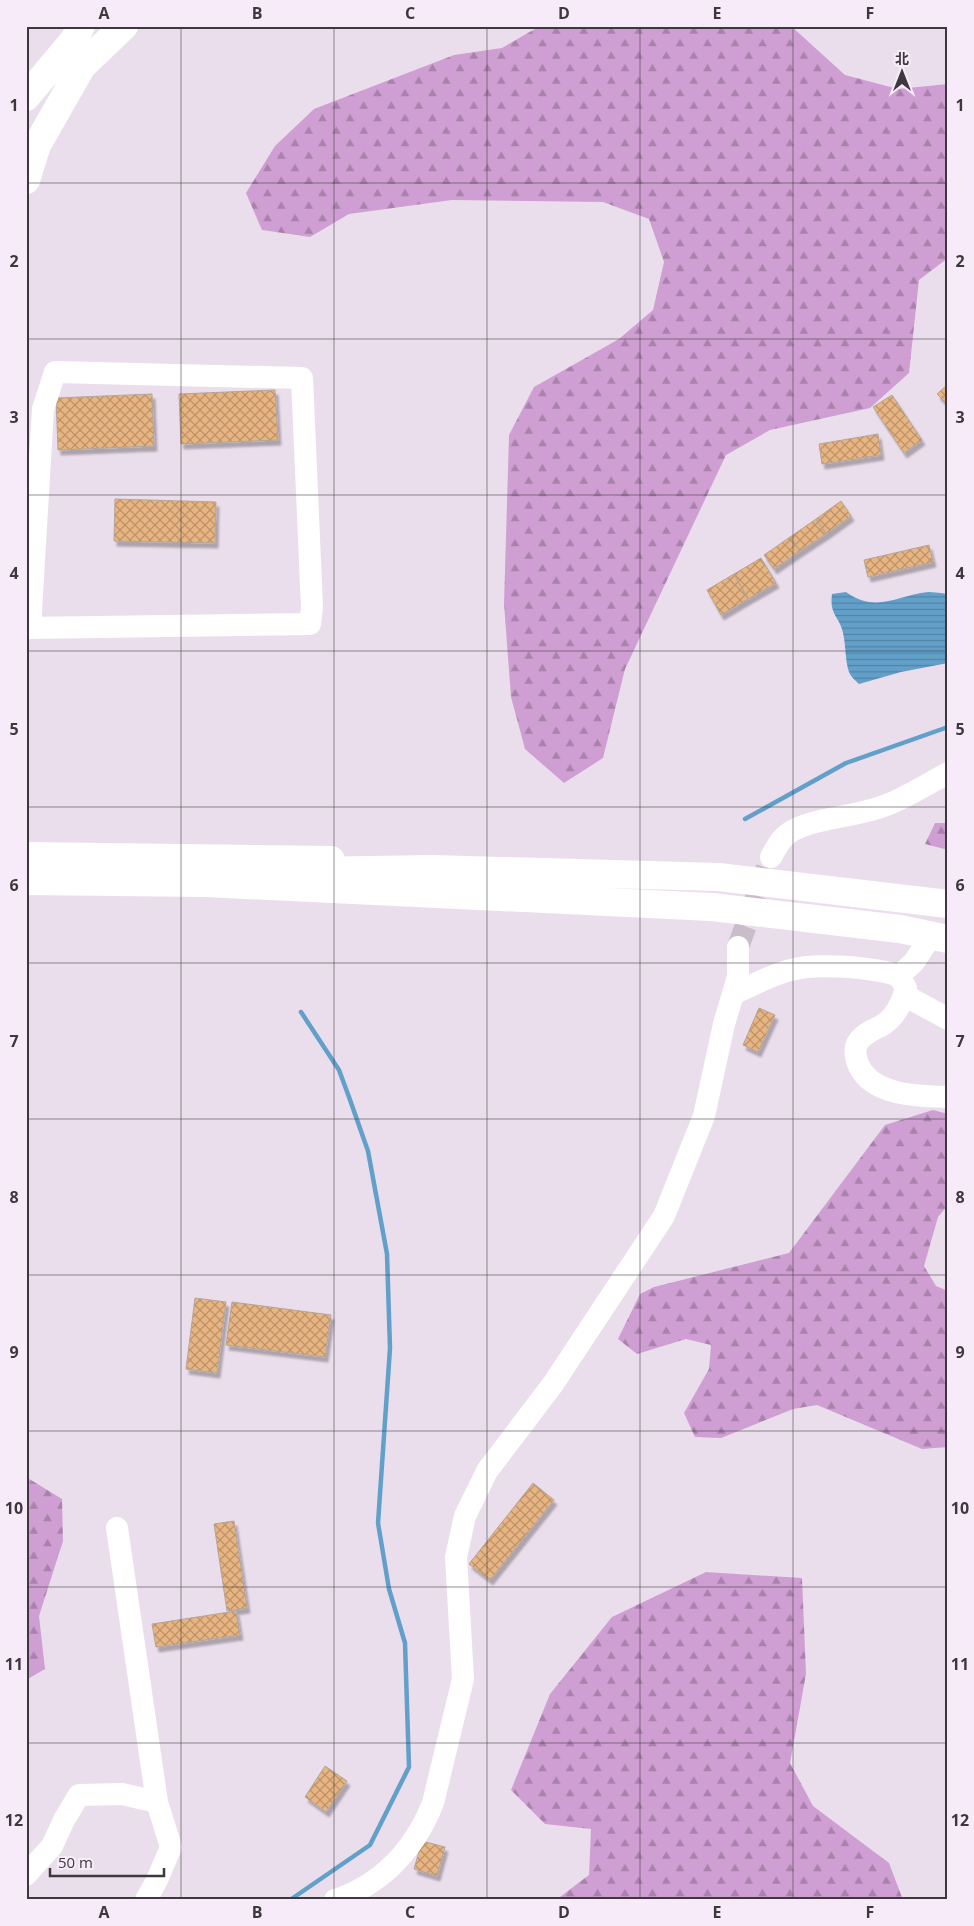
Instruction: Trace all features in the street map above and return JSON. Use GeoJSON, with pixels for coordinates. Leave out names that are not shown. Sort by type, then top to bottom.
{"type":"FeatureCollection","features":[{"type":"Feature","properties":{"kind":"highway"},"geometry":{"type":"LineString","coordinates":[[26,97],[74,40],[81,26]]}},
{"type":"Feature","properties":{"kind":"highway"},"geometry":{"type":"LineString","coordinates":[[26,180],[37,145],[82,66],[101,26]]}},
{"type":"Feature","properties":{"kind":"highway"},"geometry":{"type":"LineString","coordinates":[[82,66],[124,26]]}},
{"type":"Feature","properties":{"kind":"highway"},"geometry":{"type":"LineString","coordinates":[[26,856],[352,860],[431,882]]}},
{"type":"Feature","properties":{"kind":"highway"},"geometry":{"type":"LineString","coordinates":[[26,868],[220,872],[431,882],[712,907],[900,929],[939,938]]}},
{"type":"Feature","properties":{"kind":"highway"},"geometry":{"type":"LineString","coordinates":[[26,881],[206,883],[431,882],[718,877],[948,904]]}},
{"type":"Feature","properties":{"kind":"highway"},"geometry":{"type":"LineString","coordinates":[[26,895],[312,898],[431,882]]}},
{"type":"Feature","properties":{"kind":"street"},"geometry":{"type":"LineString","coordinates":[[55,372],[302,378],[312,607],[310,624],[28,628],[43,409],[55,372]]}},
{"type":"Feature","properties":{"kind":"street"},"geometry":{"type":"LineString","coordinates":[[770,857],[789,832],[811,823],[856,815],[889,804],[948,773]]}},
{"type":"Feature","properties":{"kind":"street"},"geometry":{"type":"LineString","coordinates":[[939,938],[914,962],[902,985],[894,1015],[883,1025],[868,1032],[857,1044],[856,1059],[862,1072],[874,1084],[914,1095],[948,1097]]}},
{"type":"Feature","properties":{"kind":"street"},"geometry":{"type":"LineString","coordinates":[[335,1900],[363,1888],[392,1866],[417,1837],[426,1820],[433,1803],[463,1679],[456,1557],[465,1516],[487,1471],[553,1384],[664,1216],[704,1116],[738,977],[738,947]]}},
{"type":"Feature","properties":{"kind":"street"},"geometry":{"type":"LineString","coordinates":[[733,994],[788,970],[809,968],[865,968],[883,970],[948,1019]]}},
{"type":"Feature","properties":{"kind":"street"},"geometry":{"type":"LineString","coordinates":[[117,1528],[157,1802],[171,1847],[146,1900]]}},
{"type":"Feature","properties":{"kind":"street"},"geometry":{"type":"LineString","coordinates":[[26,1875],[52,1846],[64,1820],[79,1795],[122,1794],[157,1802]]}},
{"type":"Feature","properties":{"kind":"green space"},"geometry":{"type":"Polygon","coordinates":[[[540,26],[791,26],[845,75],[898,89],[948,84],[948,258],[919,280],[909,373],[870,408],[770,430],[726,455],[625,669],[603,758],[564,783],[525,749],[511,697],[504,604],[509,435],[534,387],[619,339],[653,310],[664,262],[649,219],[603,202],[452,200],[349,214],[310,237],[262,230],[246,193],[275,146],[314,109],[454,55],[502,48],[540,26]]]}},
{"type":"Feature","properties":{"kind":"green space"},"geometry":{"type":"Polygon","coordinates":[[[935,823],[948,823],[948,850],[925,844],[935,823]]]}},
{"type":"Feature","properties":{"kind":"green space"},"geometry":{"type":"Polygon","coordinates":[[[933,1110],[948,1114],[948,1205],[938,1217],[924,1266],[936,1286],[948,1291],[948,1447],[922,1449],[817,1405],[793,1409],[721,1438],[695,1437],[684,1413],[709,1369],[711,1345],[686,1339],[637,1354],[618,1339],[640,1294],[654,1287],[789,1253],[885,1125],[933,1110]]]}},
{"type":"Feature","properties":{"kind":"green space"},"geometry":{"type":"Polygon","coordinates":[[[26,1477],[62,1499],[63,1541],[39,1616],[45,1669],[26,1680],[26,1477]]]}},
{"type":"Feature","properties":{"kind":"green space"},"geometry":{"type":"Polygon","coordinates":[[[706,1572],[802,1578],[806,1674],[790,1763],[813,1806],[889,1863],[903,1900],[556,1900],[589,1875],[591,1829],[545,1824],[511,1790],[550,1694],[612,1617],[706,1572]]]}},
{"type":"Feature","properties":{"kind":"water"},"geometry":{"type":"Polygon","coordinates":[[[846,592],[868,602],[887,601],[928,592],[948,594],[948,663],[901,672],[859,684],[849,672],[842,628],[833,611],[831,601],[832,594],[846,592]]]}},
{"type":"Feature","properties":{"kind":"building"},"geometry":{"type":"Polygon","coordinates":[[[948,384],[948,405],[937,394],[948,384]]]}},
{"type":"Feature","properties":{"kind":"building"},"geometry":{"type":"Polygon","coordinates":[[[275,390],[278,440],[181,444],[179,394],[275,390]]]}},
{"type":"Feature","properties":{"kind":"building"},"geometry":{"type":"Polygon","coordinates":[[[152,394],[154,446],[58,450],[56,398],[152,394]]]}},
{"type":"Feature","properties":{"kind":"building"},"geometry":{"type":"Polygon","coordinates":[[[892,395],[922,440],[904,453],[873,407],[892,395]]]}},
{"type":"Feature","properties":{"kind":"building"},"geometry":{"type":"Polygon","coordinates":[[[878,434],[881,455],[822,464],[819,444],[878,434]]]}},
{"type":"Feature","properties":{"kind":"building"},"geometry":{"type":"Polygon","coordinates":[[[115,499],[216,502],[215,543],[114,541],[115,499]]]}},
{"type":"Feature","properties":{"kind":"building"},"geometry":{"type":"Polygon","coordinates":[[[841,501],[851,516],[826,534],[816,519],[841,501]]]}},
{"type":"Feature","properties":{"kind":"building"},"geometry":{"type":"Polygon","coordinates":[[[816,519],[826,534],[800,551],[790,537],[816,519]]]}},
{"type":"Feature","properties":{"kind":"building"},"geometry":{"type":"Polygon","coordinates":[[[790,537],[800,551],[774,569],[764,555],[790,537]]]}},
{"type":"Feature","properties":{"kind":"building"},"geometry":{"type":"Polygon","coordinates":[[[929,545],[933,562],[868,577],[864,560],[929,545]]]}},
{"type":"Feature","properties":{"kind":"building"},"geometry":{"type":"Polygon","coordinates":[[[761,558],[776,583],[748,599],[734,574],[761,558]]]}},
{"type":"Feature","properties":{"kind":"building"},"geometry":{"type":"Polygon","coordinates":[[[734,574],[748,599],[721,615],[707,590],[734,574]]]}},
{"type":"Feature","properties":{"kind":"building"},"geometry":{"type":"Polygon","coordinates":[[[759,1008],[775,1015],[758,1052],[743,1045],[759,1008]]]}},
{"type":"Feature","properties":{"kind":"building"},"geometry":{"type":"Polygon","coordinates":[[[195,1298],[226,1302],[217,1373],[186,1369],[195,1298]]]}},
{"type":"Feature","properties":{"kind":"building"},"geometry":{"type":"Polygon","coordinates":[[[232,1302],[331,1315],[325,1357],[226,1345],[232,1302]]]}},
{"type":"Feature","properties":{"kind":"building"},"geometry":{"type":"Polygon","coordinates":[[[533,1483],[554,1500],[490,1580],[469,1564],[533,1483]]]}},
{"type":"Feature","properties":{"kind":"building"},"geometry":{"type":"Polygon","coordinates":[[[234,1521],[247,1608],[227,1611],[214,1524],[234,1521]]]}},
{"type":"Feature","properties":{"kind":"building"},"geometry":{"type":"Polygon","coordinates":[[[236,1611],[240,1635],[156,1647],[152,1624],[236,1611]]]}},
{"type":"Feature","properties":{"kind":"building"},"geometry":{"type":"Polygon","coordinates":[[[325,1766],[347,1781],[326,1812],[305,1797],[325,1766]]]}},
{"type":"Feature","properties":{"kind":"building"},"geometry":{"type":"Polygon","coordinates":[[[422,1841],[445,1847],[437,1876],[414,1869],[422,1841]]]}},
{"type":"Feature","properties":{"kind":"waterway"},"geometry":{"type":"LineString","coordinates":[[745,819],[846,763],[948,727]]}},
{"type":"Feature","properties":{"kind":"waterway"},"geometry":{"type":"LineString","coordinates":[[290,1900],[370,1845],[409,1767],[405,1643],[389,1589],[378,1523],[390,1348],[387,1254],[368,1151],[349,1097],[339,1070],[301,1012]]}},
{"type":"Feature","properties":{"kind":"tunnel"},"geometry":{"type":"LineString","coordinates":[[738,947],[767,868]]}}]}
